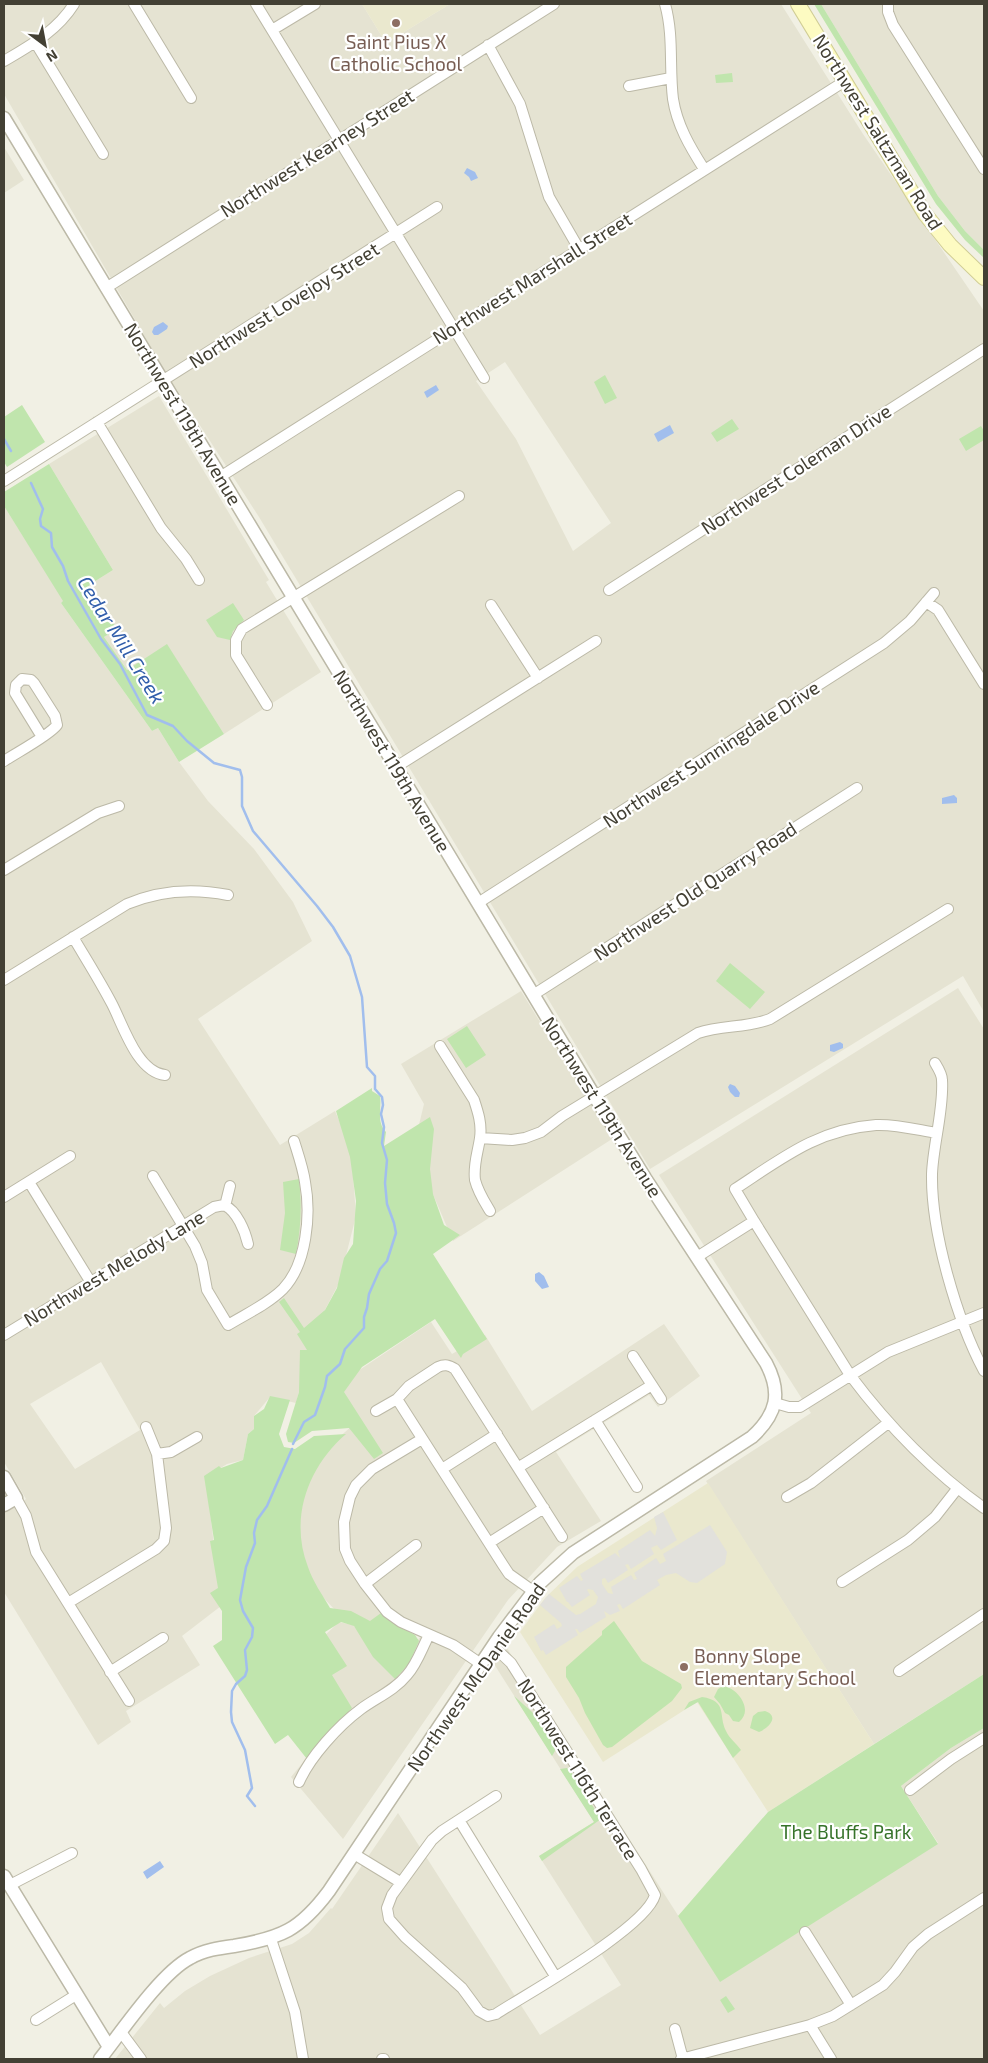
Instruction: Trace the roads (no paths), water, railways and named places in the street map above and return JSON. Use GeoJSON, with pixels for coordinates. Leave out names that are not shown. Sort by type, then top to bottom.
{"type":"FeatureCollection","features":[{"type":"Feature","properties":{"kind":"main road","name":"Northwest Saltzman Road"},"geometry":{"type":"LineString","coordinates":[[798,4],[925,214],[950,245],[984,278]]}},
{"type":"Feature","properties":{"kind":"street"},"geometry":{"type":"LineString","coordinates":[[4,61],[36,42],[62,20],[74,4]]}},
{"type":"Feature","properties":{"kind":"street"},"geometry":{"type":"LineString","coordinates":[[134,4],[191,98]]}},
{"type":"Feature","properties":{"kind":"street"},"geometry":{"type":"LineString","coordinates":[[256,4],[484,378]]}},
{"type":"Feature","properties":{"kind":"street"},"geometry":{"type":"LineString","coordinates":[[272,30],[315,4]]}},
{"type":"Feature","properties":{"kind":"street","name":"Northwest Kearney Street"},"geometry":{"type":"LineString","coordinates":[[106,288],[554,4]]}},
{"type":"Feature","properties":{"kind":"street"},"geometry":{"type":"LineString","coordinates":[[665,4],[671,32],[671,78],[677,117],[690,146],[704,169]]}},
{"type":"Feature","properties":{"kind":"street"},"geometry":{"type":"LineString","coordinates":[[888,4],[888,12],[894,25],[984,169]]}},
{"type":"Feature","properties":{"kind":"street"},"geometry":{"type":"LineString","coordinates":[[36,42],[103,154]]}},
{"type":"Feature","properties":{"kind":"street"},"geometry":{"type":"LineString","coordinates":[[488,45],[520,104],[549,197],[579,249]]}},
{"type":"Feature","properties":{"kind":"street"},"geometry":{"type":"LineString","coordinates":[[629,86],[671,78]]}},
{"type":"Feature","properties":{"kind":"street","name":"Northwest Marshall Street"},"geometry":{"type":"LineString","coordinates":[[220,476],[845,81]]}},
{"type":"Feature","properties":{"kind":"street","name":"Northwest 119th Avenue"},"geometry":{"type":"LineString","coordinates":[[4,118],[8,134],[106,288],[595,1097],[766,1363],[774,1382],[775,1403]]}},
{"type":"Feature","properties":{"kind":"street","name":"Northwest Lovejoy Street"},"geometry":{"type":"LineString","coordinates":[[4,481],[437,207]]}},
{"type":"Feature","properties":{"kind":"street","name":"Northwest Coleman Drive"},"geometry":{"type":"LineString","coordinates":[[609,590],[984,349]]}},
{"type":"Feature","properties":{"kind":"street"},"geometry":{"type":"LineString","coordinates":[[97,422],[161,528],[186,559],[199,580]]}},
{"type":"Feature","properties":{"kind":"street"},"geometry":{"type":"LineString","coordinates":[[267,705],[236,655],[236,640],[246,626],[281,604],[294,599],[459,496]]}},
{"type":"Feature","properties":{"kind":"street","name":"Northwest Sunningdale Drive"},"geometry":{"type":"LineString","coordinates":[[478,903],[884,643],[903,628],[934,593]]}},
{"type":"Feature","properties":{"kind":"street"},"geometry":{"type":"LineString","coordinates":[[926,602],[938,610],[984,684]]}},
{"type":"Feature","properties":{"kind":"street"},"geometry":{"type":"LineString","coordinates":[[491,605],[538,678]]}},
{"type":"Feature","properties":{"kind":"street"},"geometry":{"type":"LineString","coordinates":[[396,767],[596,641]]}},
{"type":"Feature","properties":{"kind":"street"},"geometry":{"type":"LineString","coordinates":[[4,761],[42,737],[55,728],[57,720],[34,683],[26,678],[18,682],[15,693],[42,737]]}},
{"type":"Feature","properties":{"kind":"street","name":"Northwest Old Quarry Road"},"geometry":{"type":"LineString","coordinates":[[533,995],[857,788]]}},
{"type":"Feature","properties":{"kind":"street"},"geometry":{"type":"LineString","coordinates":[[4,870],[98,813],[119,806]]}},
{"type":"Feature","properties":{"kind":"street"},"geometry":{"type":"LineString","coordinates":[[4,980],[128,904],[140,899],[186,890],[228,895]]}},
{"type":"Feature","properties":{"kind":"street"},"geometry":{"type":"LineString","coordinates":[[480,1138],[512,1140],[535,1135],[698,1033],[712,1028],[770,1020],[948,909]]}},
{"type":"Feature","properties":{"kind":"street"},"geometry":{"type":"LineString","coordinates":[[73,937],[112,1003],[124,1032],[138,1054],[153,1071],[165,1075]]}},
{"type":"Feature","properties":{"kind":"street"},"geometry":{"type":"LineString","coordinates":[[440,1046],[474,1100],[479,1116],[480,1138],[475,1159],[476,1180],[481,1196],[490,1211]]}},
{"type":"Feature","properties":{"kind":"street"},"geometry":{"type":"LineString","coordinates":[[935,1063],[942,1079],[932,1174],[934,1212],[944,1260],[964,1322],[984,1371]]}},
{"type":"Feature","properties":{"kind":"street"},"geometry":{"type":"LineString","coordinates":[[937,1133],[878,1125],[852,1128],[823,1136],[798,1148],[734,1189],[850,1375],[888,1423],[908,1444],[958,1489],[984,1508]]}},
{"type":"Feature","properties":{"kind":"street"},"geometry":{"type":"LineString","coordinates":[[153,1176],[198,1251],[207,1290],[228,1325],[276,1294],[286,1285],[298,1266],[306,1226],[306,1193],[294,1141]]}},
{"type":"Feature","properties":{"kind":"street"},"geometry":{"type":"LineString","coordinates":[[4,1197],[70,1156]]}},
{"type":"Feature","properties":{"kind":"street"},"geometry":{"type":"LineString","coordinates":[[29,1182],[90,1280]]}},
{"type":"Feature","properties":{"kind":"street","name":"Northwest Melody Lane"},"geometry":{"type":"LineString","coordinates":[[226,1206],[230,1186]]}},
{"type":"Feature","properties":{"kind":"street","name":"Northwest Melody Lane"},"geometry":{"type":"LineString","coordinates":[[4,1335],[90,1280],[134,1257],[214,1207],[226,1206],[232,1212],[245,1231],[248,1244]]}},
{"type":"Feature","properties":{"kind":"street"},"geometry":{"type":"LineString","coordinates":[[697,1257],[754,1221]]}},
{"type":"Feature","properties":{"kind":"street"},"geometry":{"type":"LineString","coordinates":[[775,1403],[789,1407],[800,1407],[902,1345],[984,1313]]}},
{"type":"Feature","properties":{"kind":"street"},"geometry":{"type":"LineString","coordinates":[[633,1356],[661,1399]]}},
{"type":"Feature","properties":{"kind":"street"},"geometry":{"type":"LineString","coordinates":[[376,1411],[397,1399],[410,1386],[438,1367],[448,1365],[455,1369],[562,1537]]}},
{"type":"Feature","properties":{"kind":"street"},"geometry":{"type":"LineString","coordinates":[[519,1468],[652,1385]]}},
{"type":"Feature","properties":{"kind":"street"},"geometry":{"type":"LineString","coordinates":[[397,1399],[509,1574],[533,1591]]}},
{"type":"Feature","properties":{"kind":"street","name":"Northwest McDaniel Road"},"geometry":{"type":"LineString","coordinates":[[100,2059],[164,1979],[184,1962],[209,1950],[271,1939],[297,1926],[308,1916],[320,1903],[354,1854],[493,1646],[533,1591],[561,1563],[574,1553],[752,1437],[768,1419],[775,1403]]}},
{"type":"Feature","properties":{"kind":"street"},"geometry":{"type":"LineString","coordinates":[[594,1420],[637,1487]]}},
{"type":"Feature","properties":{"kind":"street"},"geometry":{"type":"LineString","coordinates":[[787,1497],[811,1483],[888,1423]]}},
{"type":"Feature","properties":{"kind":"street"},"geometry":{"type":"LineString","coordinates":[[68,1603],[162,1546],[166,1536],[166,1528],[157,1454],[146,1427]]}},
{"type":"Feature","properties":{"kind":"street"},"geometry":{"type":"LineString","coordinates":[[442,1469],[498,1434]]}},
{"type":"Feature","properties":{"kind":"street"},"geometry":{"type":"LineString","coordinates":[[157,1454],[171,1452],[197,1437]]}},
{"type":"Feature","properties":{"kind":"street"},"geometry":{"type":"LineString","coordinates":[[422,1439],[372,1469],[356,1485],[350,1497],[344,1522],[345,1548],[350,1561],[365,1584],[387,1612],[401,1622],[453,1645],[481,1664]]}},
{"type":"Feature","properties":{"kind":"street"},"geometry":{"type":"LineString","coordinates":[[4,1477],[26,1516],[36,1552],[129,1701]]}},
{"type":"Feature","properties":{"kind":"street"},"geometry":{"type":"LineString","coordinates":[[842,1582],[908,1540],[935,1517],[958,1489]]}},
{"type":"Feature","properties":{"kind":"street"},"geometry":{"type":"LineString","coordinates":[[4,1505],[16,1498]]}},
{"type":"Feature","properties":{"kind":"street"},"geometry":{"type":"LineString","coordinates":[[489,1543],[544,1508]]}},
{"type":"Feature","properties":{"kind":"street"},"geometry":{"type":"LineString","coordinates":[[365,1584],[416,1546]]}},
{"type":"Feature","properties":{"kind":"street"},"geometry":{"type":"LineString","coordinates":[[899,1671],[984,1614]]}},
{"type":"Feature","properties":{"kind":"street"},"geometry":{"type":"LineString","coordinates":[[299,1782],[308,1765],[344,1724],[359,1710],[393,1688],[407,1676],[429,1635]]}},
{"type":"Feature","properties":{"kind":"street"},"geometry":{"type":"LineString","coordinates":[[110,1672],[163,1638]]}},
{"type":"Feature","properties":{"kind":"street","name":"Northwest 116th Terrace"},"geometry":{"type":"LineString","coordinates":[[493,1646],[510,1663],[652,1887],[655,1896],[637,1919],[620,1935],[555,1976]]}},
{"type":"Feature","properties":{"kind":"street"},"geometry":{"type":"LineString","coordinates":[[910,1790],[951,1759],[984,1738]]}},
{"type":"Feature","properties":{"kind":"street"},"geometry":{"type":"LineString","coordinates":[[459,1820],[555,1976],[496,2014],[488,2016],[481,2013],[462,1988],[398,1930],[389,1919],[387,1908],[390,1897],[432,1840],[459,1820],[496,1796]]}},
{"type":"Feature","properties":{"kind":"street"},"geometry":{"type":"LineString","coordinates":[[72,1852],[7,1881],[109,2047]]}},
{"type":"Feature","properties":{"kind":"street"},"geometry":{"type":"LineString","coordinates":[[354,1854],[400,1882]]}},
{"type":"Feature","properties":{"kind":"street"},"geometry":{"type":"LineString","coordinates":[[675,2029],[682,2059],[825,2020],[852,2005],[890,1979],[913,1947],[928,1934],[984,1898]]}},
{"type":"Feature","properties":{"kind":"street"},"geometry":{"type":"LineString","coordinates":[[805,1932],[852,2005]]}},
{"type":"Feature","properties":{"kind":"street"},"geometry":{"type":"LineString","coordinates":[[271,1939],[295,2012],[303,2059]]}},
{"type":"Feature","properties":{"kind":"street"},"geometry":{"type":"LineString","coordinates":[[36,2020],[76,1994]]}},
{"type":"Feature","properties":{"kind":"street"},"geometry":{"type":"LineString","coordinates":[[810,2025],[831,2059]]}},
{"type":"Feature","properties":{"kind":"street"},"geometry":{"type":"LineString","coordinates":[[121,2032],[141,2059]]}},
{"type":"Feature","properties":{"kind":"water"},"geometry":{"type":"Polygon","coordinates":[[[467,168],[475,172],[478,178],[471,181],[464,173],[467,168]]]}},
{"type":"Feature","properties":{"kind":"water"},"geometry":{"type":"Polygon","coordinates":[[[163,322],[168,326],[167,329],[158,335],[154,335],[152,332],[154,327],[163,322]]]}},
{"type":"Feature","properties":{"kind":"water"},"geometry":{"type":"Polygon","coordinates":[[[436,385],[439,390],[427,398],[424,392],[436,385]]]}},
{"type":"Feature","properties":{"kind":"water"},"geometry":{"type":"Polygon","coordinates":[[[670,425],[674,433],[658,442],[654,434],[670,425]]]}},
{"type":"Feature","properties":{"kind":"water"},"geometry":{"type":"Polygon","coordinates":[[[954,795],[957,798],[957,803],[942,804],[942,798],[954,795]]]}},
{"type":"Feature","properties":{"kind":"water"},"geometry":{"type":"Polygon","coordinates":[[[840,1042],[843,1044],[843,1048],[834,1052],[830,1051],[830,1045],[840,1042]]]}},
{"type":"Feature","properties":{"kind":"water"},"geometry":{"type":"Polygon","coordinates":[[[730,1084],[735,1086],[740,1093],[739,1097],[735,1097],[730,1092],[728,1087],[730,1084]]]}},
{"type":"Feature","properties":{"kind":"water"},"geometry":{"type":"Polygon","coordinates":[[[539,1272],[544,1276],[549,1287],[542,1289],[535,1281],[535,1274],[539,1272]]]}},
{"type":"Feature","properties":{"kind":"water"},"geometry":{"type":"Polygon","coordinates":[[[160,1861],[164,1867],[147,1879],[143,1872],[160,1861]]]}},
{"type":"Feature","properties":{"kind":"waterway","name":"Cedar Mill Creek"},"geometry":{"type":"LineString","coordinates":[[4,439],[11,451]]}},
{"type":"Feature","properties":{"kind":"waterway","name":"Cedar Mill Creek"},"geometry":{"type":"LineString","coordinates":[[31,483],[43,509],[40,519],[41,526],[51,533],[52,547],[63,566],[68,581],[101,639],[120,664],[147,715],[173,726],[187,741],[214,763],[240,770],[242,777],[242,806],[253,831],[333,927],[350,956],[362,997],[367,1067],[375,1076],[375,1089],[382,1097],[381,1114],[384,1127],[382,1143],[387,1160],[385,1183],[387,1204],[396,1233],[387,1261],[380,1269],[369,1294],[364,1317],[364,1328],[345,1349],[340,1364],[327,1376],[315,1415],[304,1422],[293,1444]]}},
{"type":"Feature","properties":{"kind":"waterway","name":"Cedar Mill Creek"},"geometry":{"type":"LineString","coordinates":[[255,1806],[247,1796],[252,1788],[245,1750],[232,1722],[231,1712],[232,1691],[236,1684],[245,1676],[247,1670],[245,1650],[252,1637],[253,1628],[243,1611],[240,1600],[246,1567],[255,1543],[254,1533],[257,1520],[267,1506],[292,1449]]}},
{"type":"Feature","properties":{"kind":"place","name":"Saint Pius X Catholic School"},"geometry":{"type":"Point","coordinates":[396,23]}},
{"type":"Feature","properties":{"kind":"place","name":"Bonny Slope Elementary School"},"geometry":{"type":"Point","coordinates":[684,1667]}},
{"type":"Feature","properties":{"kind":"park label","name":"The Bluffs Park"},"geometry":{"type":"Point","coordinates":[846,1832]}}]}
